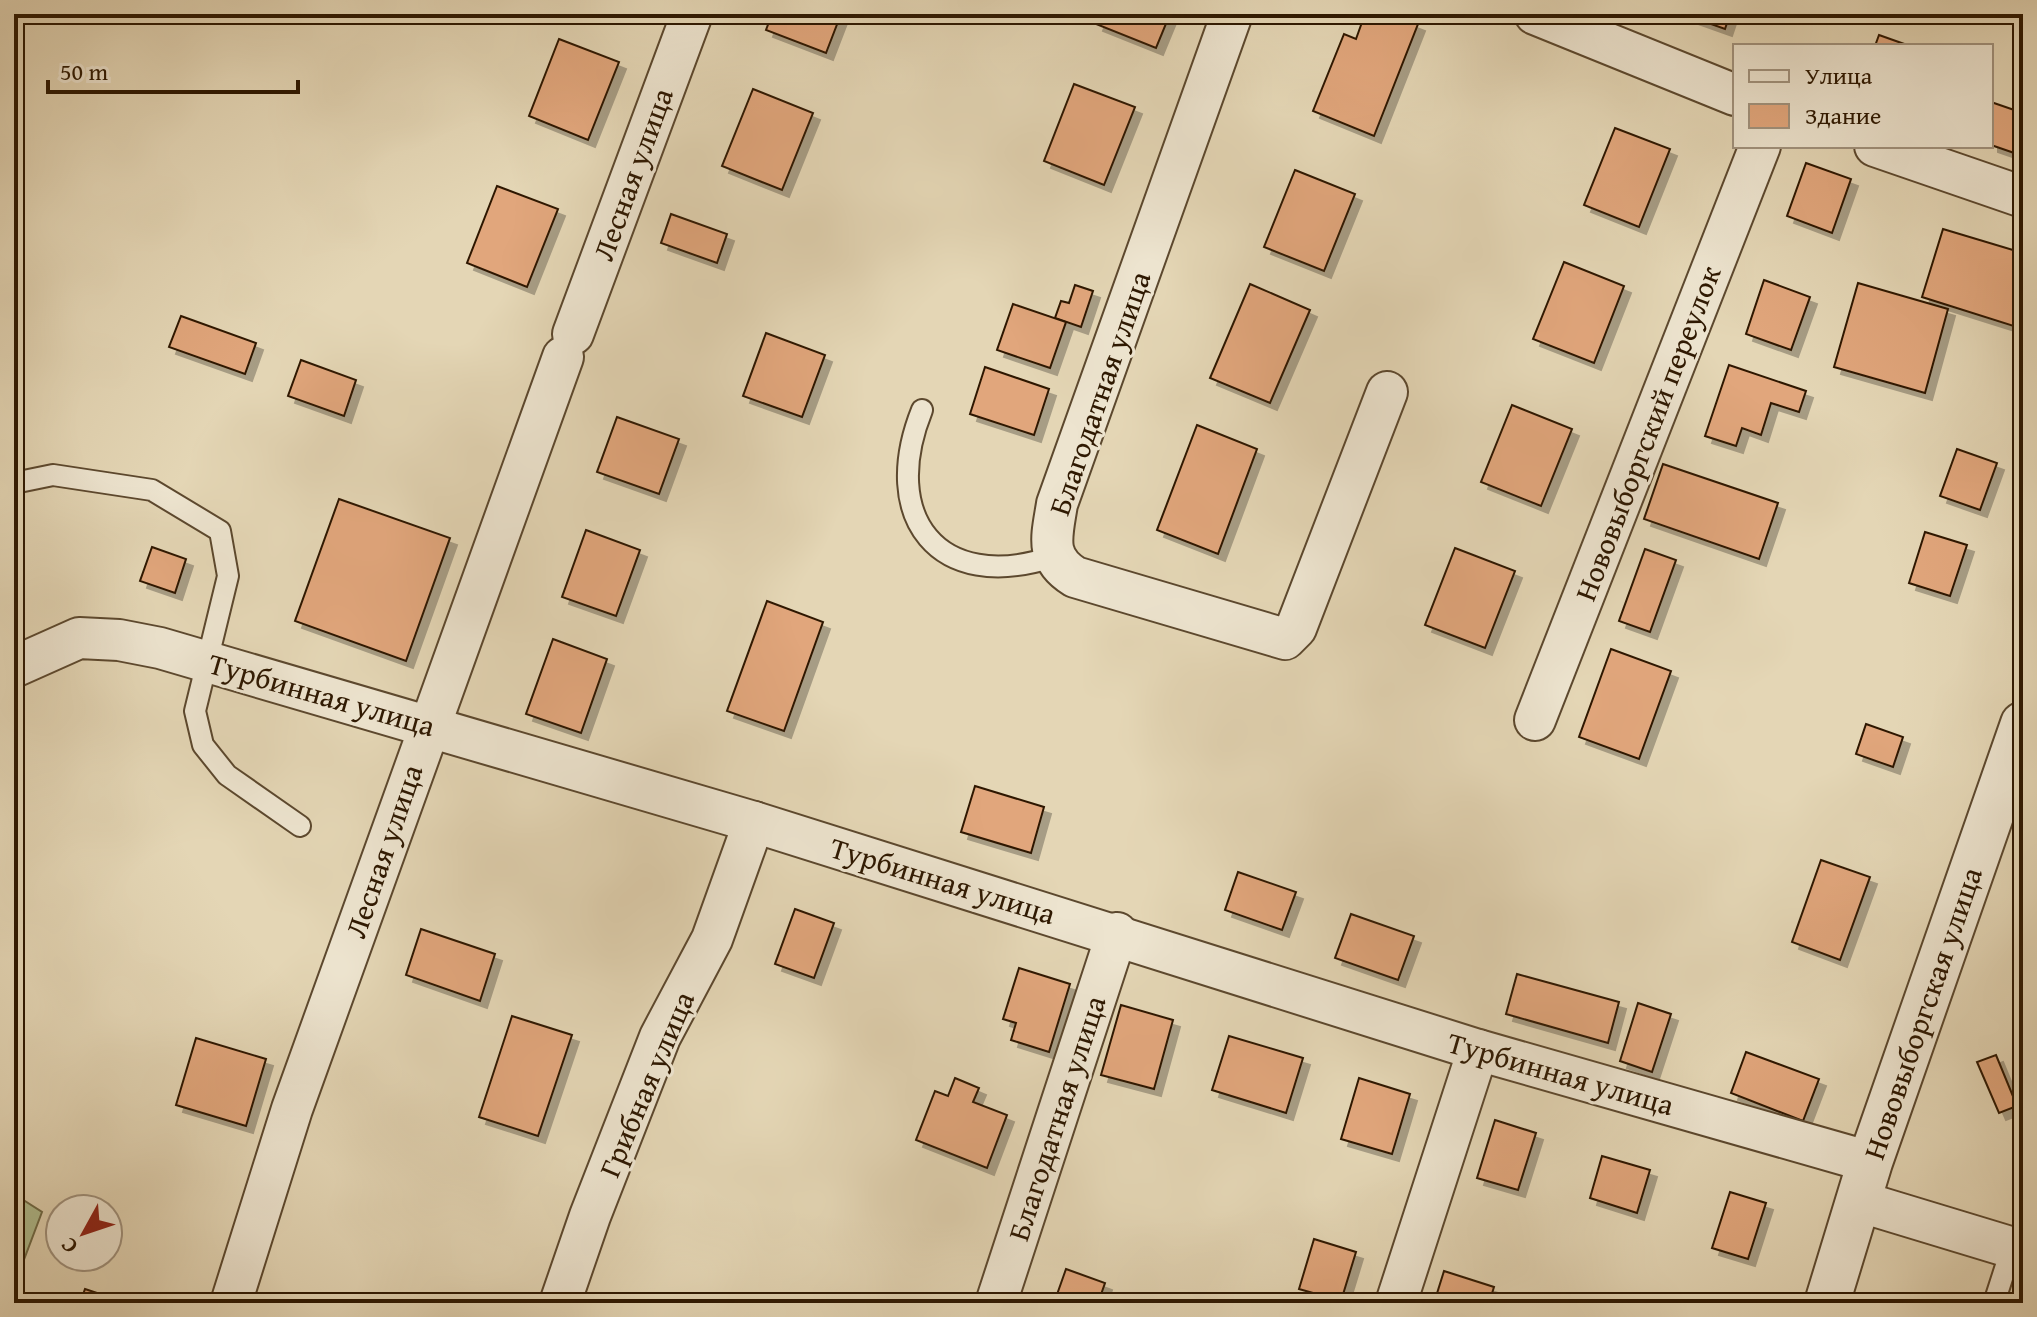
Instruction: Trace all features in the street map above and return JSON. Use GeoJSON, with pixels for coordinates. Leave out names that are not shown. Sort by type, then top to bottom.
{"type":"FeatureCollection","features":[{"type":"Feature","properties":{"kind":"street","name":"Лесная улица"},"geometry":{"type":"LineString","coordinates":[[231,1303],[292,1109],[428,725],[692,14]]}},
{"type":"Feature","properties":{"kind":"street","name":"Благодатная улица"},"geometry":{"type":"LineString","coordinates":[[1232,14],[1057,504],[1050,548],[1052,557],[1075,577],[1285,639],[1296,628],[1387,392]]}},
{"type":"Feature","properties":{"kind":"street"},"geometry":{"type":"LineString","coordinates":[[1535,14],[1733,94]]}},
{"type":"Feature","properties":{"kind":"street","name":"Нововыборгский переулок"},"geometry":{"type":"LineString","coordinates":[[1535,720],[1759,148]]}},
{"type":"Feature","properties":{"kind":"street"},"geometry":{"type":"LineString","coordinates":[[1881,148],[2023,197]]}},
{"type":"Feature","properties":{"kind":"street","name":"Турбинная улица"},"geometry":{"type":"LineString","coordinates":[[14,667],[79,638],[119,640],[208,661],[1117,933],[1478,1050],[1864,1181],[2018,1249]]}},
{"type":"Feature","properties":{"kind":"street","name":"Нововыборгская улица"},"geometry":{"type":"LineString","coordinates":[[1827,1303],[1864,1181],[2023,724]]}},
{"type":"Feature","properties":{"kind":"street","name":"Грибная улица"},"geometry":{"type":"LineString","coordinates":[[560,1303],[590,1216],[660,1037],[712,939],[754,822]]}},
{"type":"Feature","properties":{"kind":"street","name":"Благодатная улица"},"geometry":{"type":"LineString","coordinates":[[996,1303],[1117,933]]}},
{"type":"Feature","properties":{"kind":"street"},"geometry":{"type":"LineString","coordinates":[[1396,1303],[1478,1050]]}},
{"type":"Feature","properties":{"kind":"lane"},"geometry":{"type":"LineString","coordinates":[[922,410],[909,457],[908,495],[923,534],[948,555],[989,565],[1026,565],[1052,557]]}},
{"type":"Feature","properties":{"kind":"lane"},"geometry":{"type":"LineString","coordinates":[[14,483],[53,475],[152,490],[220,531],[228,576],[195,711],[203,745],[227,775],[300,826]]}},
{"type":"Feature","properties":{"kind":"lane"},"geometry":{"type":"LineString","coordinates":[[1994,1303],[2018,1249]]}},
{"type":"Feature","properties":{"kind":"green space"},"geometry":{"type":"Polygon","coordinates":[[[14,1194],[42,1212],[14,1286],[14,1194]]]}},
{"type":"Feature","properties":{"kind":"building"},"geometry":{"type":"Polygon","coordinates":[[[772,14],[841,14],[826,53],[766,30],[772,14]]]}},
{"type":"Feature","properties":{"kind":"building"},"geometry":{"type":"Polygon","coordinates":[[[1100,14],[1170,14],[1156,48],[1096,24],[1100,14]]]}},
{"type":"Feature","properties":{"kind":"building"},"geometry":{"type":"Polygon","coordinates":[[[1365,14],[1392,14],[1418,24],[1374,136],[1313,111],[1344,34],[1356,39],[1365,14]]]}},
{"type":"Feature","properties":{"kind":"building"},"geometry":{"type":"Polygon","coordinates":[[[1683,14],[1730,14],[1725,29],[1683,14]]]}},
{"type":"Feature","properties":{"kind":"building"},"geometry":{"type":"Polygon","coordinates":[[[1879,35],[1904,44],[1876,44],[1879,35]]]}},
{"type":"Feature","properties":{"kind":"building"},"geometry":{"type":"Polygon","coordinates":[[[559,39],[619,62],[588,140],[529,116],[559,39]]]}},
{"type":"Feature","properties":{"kind":"building"},"geometry":{"type":"Polygon","coordinates":[[[1074,84],[1135,107],[1104,185],[1044,161],[1074,84]]]}},
{"type":"Feature","properties":{"kind":"building"},"geometry":{"type":"Polygon","coordinates":[[[753,89],[813,113],[782,190],[722,166],[753,89]]]}},
{"type":"Feature","properties":{"kind":"building"},"geometry":{"type":"Polygon","coordinates":[[[1993,103],[2023,113],[2023,156],[1993,146],[1993,103]]]}},
{"type":"Feature","properties":{"kind":"building"},"geometry":{"type":"Polygon","coordinates":[[[1615,128],[1670,149],[1639,227],[1584,205],[1615,128]]]}},
{"type":"Feature","properties":{"kind":"building"},"geometry":{"type":"Polygon","coordinates":[[[1806,163],[1851,179],[1832,233],[1787,216],[1806,163]]]}},
{"type":"Feature","properties":{"kind":"building"},"geometry":{"type":"Polygon","coordinates":[[[1295,170],[1355,194],[1324,271],[1264,247],[1295,170]]]}},
{"type":"Feature","properties":{"kind":"building"},"geometry":{"type":"Polygon","coordinates":[[[497,186],[558,209],[527,287],[467,263],[497,186]]]}},
{"type":"Feature","properties":{"kind":"building"},"geometry":{"type":"Polygon","coordinates":[[[671,214],[727,234],[717,263],[661,243],[671,214]]]}},
{"type":"Feature","properties":{"kind":"building"},"geometry":{"type":"Polygon","coordinates":[[[1943,229],[2023,253],[2023,329],[1922,297],[1943,229]]]}},
{"type":"Feature","properties":{"kind":"building"},"geometry":{"type":"Polygon","coordinates":[[[1564,262],[1624,286],[1594,363],[1533,339],[1564,262]]]}},
{"type":"Feature","properties":{"kind":"building"},"geometry":{"type":"Polygon","coordinates":[[[1764,280],[1810,297],[1791,350],[1746,334],[1764,280]]]}},
{"type":"Feature","properties":{"kind":"building"},"geometry":{"type":"Polygon","coordinates":[[[1858,283],[1948,309],[1925,393],[1834,367],[1858,283]]]}},
{"type":"Feature","properties":{"kind":"building"},"geometry":{"type":"Polygon","coordinates":[[[1250,284],[1310,310],[1270,403],[1210,378],[1250,284]]]}},
{"type":"Feature","properties":{"kind":"building"},"geometry":{"type":"Polygon","coordinates":[[[1075,285],[1093,291],[1081,327],[1055,318],[1061,301],[1069,303],[1075,285]]]}},
{"type":"Feature","properties":{"kind":"building"},"geometry":{"type":"Polygon","coordinates":[[[1013,304],[1066,322],[1050,368],[997,350],[1013,304]]]}},
{"type":"Feature","properties":{"kind":"building"},"geometry":{"type":"Polygon","coordinates":[[[181,316],[256,343],[245,374],[169,347],[181,316]]]}},
{"type":"Feature","properties":{"kind":"building"},"geometry":{"type":"Polygon","coordinates":[[[766,333],[825,355],[802,417],[743,396],[766,333]]]}},
{"type":"Feature","properties":{"kind":"building"},"geometry":{"type":"Polygon","coordinates":[[[301,360],[356,380],[344,416],[288,396],[301,360]]]}},
{"type":"Feature","properties":{"kind":"building"},"geometry":{"type":"Polygon","coordinates":[[[1729,365],[1806,391],[1799,412],[1771,403],[1761,435],[1742,428],[1736,446],[1705,436],[1729,365]]]}},
{"type":"Feature","properties":{"kind":"building"},"geometry":{"type":"Polygon","coordinates":[[[985,367],[1049,389],[1034,435],[970,414],[985,367]]]}},
{"type":"Feature","properties":{"kind":"building"},"geometry":{"type":"Polygon","coordinates":[[[1512,405],[1572,429],[1541,506],[1481,482],[1512,405]]]}},
{"type":"Feature","properties":{"kind":"building"},"geometry":{"type":"Polygon","coordinates":[[[617,417],[679,439],[659,494],[597,472],[617,417]]]}},
{"type":"Feature","properties":{"kind":"building"},"geometry":{"type":"Polygon","coordinates":[[[1197,425],[1257,449],[1218,554],[1157,530],[1197,425]]]}},
{"type":"Feature","properties":{"kind":"building"},"geometry":{"type":"Polygon","coordinates":[[[1957,449],[1997,463],[1980,510],[1940,496],[1957,449]]]}},
{"type":"Feature","properties":{"kind":"building"},"geometry":{"type":"Polygon","coordinates":[[[1663,464],[1778,503],[1759,559],[1644,519],[1663,464]]]}},
{"type":"Feature","properties":{"kind":"building"},"geometry":{"type":"Polygon","coordinates":[[[339,499],[450,538],[406,661],[295,621],[339,499]]]}},
{"type":"Feature","properties":{"kind":"building"},"geometry":{"type":"Polygon","coordinates":[[[586,530],[640,550],[616,616],[562,597],[586,530]]]}},
{"type":"Feature","properties":{"kind":"building"},"geometry":{"type":"Polygon","coordinates":[[[1925,532],[1967,545],[1950,596],[1909,583],[1925,532]]]}},
{"type":"Feature","properties":{"kind":"building"},"geometry":{"type":"Polygon","coordinates":[[[152,547],[186,559],[175,593],[140,581],[152,547]]]}},
{"type":"Feature","properties":{"kind":"building"},"geometry":{"type":"Polygon","coordinates":[[[1455,548],[1515,571],[1485,648],[1425,625],[1455,548]]]}},
{"type":"Feature","properties":{"kind":"building"},"geometry":{"type":"Polygon","coordinates":[[[1645,549],[1676,560],[1650,632],[1619,621],[1645,549]]]}},
{"type":"Feature","properties":{"kind":"building"},"geometry":{"type":"Polygon","coordinates":[[[767,601],[823,622],[784,731],[727,711],[767,601]]]}},
{"type":"Feature","properties":{"kind":"building"},"geometry":{"type":"Polygon","coordinates":[[[553,639],[607,659],[581,733],[526,714],[553,639]]]}},
{"type":"Feature","properties":{"kind":"building"},"geometry":{"type":"Polygon","coordinates":[[[1611,649],[1671,671],[1639,759],[1579,737],[1611,649]]]}},
{"type":"Feature","properties":{"kind":"building"},"geometry":{"type":"Polygon","coordinates":[[[1866,724],[1903,737],[1893,767],[1856,754],[1866,724]]]}},
{"type":"Feature","properties":{"kind":"building"},"geometry":{"type":"Polygon","coordinates":[[[975,786],[1044,807],[1031,853],[961,832],[975,786]]]}},
{"type":"Feature","properties":{"kind":"building"},"geometry":{"type":"Polygon","coordinates":[[[1821,860],[1870,877],[1840,960],[1792,942],[1821,860]]]}},
{"type":"Feature","properties":{"kind":"building"},"geometry":{"type":"Polygon","coordinates":[[[1238,872],[1296,892],[1282,930],[1225,910],[1238,872]]]}},
{"type":"Feature","properties":{"kind":"building"},"geometry":{"type":"Polygon","coordinates":[[[795,909],[834,923],[814,978],[775,964],[795,909]]]}},
{"type":"Feature","properties":{"kind":"building"},"geometry":{"type":"Polygon","coordinates":[[[1351,914],[1414,936],[1398,980],[1335,958],[1351,914]]]}},
{"type":"Feature","properties":{"kind":"building"},"geometry":{"type":"Polygon","coordinates":[[[421,929],[495,954],[480,1001],[406,975],[421,929]]]}},
{"type":"Feature","properties":{"kind":"building"},"geometry":{"type":"Polygon","coordinates":[[[1019,968],[1070,984],[1049,1052],[1011,1040],[1016,1023],[1003,1019],[1019,968]]]}},
{"type":"Feature","properties":{"kind":"building"},"geometry":{"type":"Polygon","coordinates":[[[1517,974],[1619,1002],[1608,1043],[1506,1014],[1517,974]]]}},
{"type":"Feature","properties":{"kind":"building"},"geometry":{"type":"Polygon","coordinates":[[[1638,1003],[1671,1014],[1652,1072],[1620,1061],[1638,1003]]]}},
{"type":"Feature","properties":{"kind":"building"},"geometry":{"type":"Polygon","coordinates":[[[1121,1005],[1173,1020],[1154,1089],[1101,1075],[1121,1005]]]}},
{"type":"Feature","properties":{"kind":"building"},"geometry":{"type":"Polygon","coordinates":[[[512,1016],[572,1035],[538,1136],[479,1117],[512,1016]]]}},
{"type":"Feature","properties":{"kind":"building"},"geometry":{"type":"Polygon","coordinates":[[[1229,1036],[1303,1058],[1286,1113],[1212,1090],[1229,1036]]]}},
{"type":"Feature","properties":{"kind":"building"},"geometry":{"type":"Polygon","coordinates":[[[196,1038],[266,1059],[246,1126],[176,1105],[196,1038]]]}},
{"type":"Feature","properties":{"kind":"building"},"geometry":{"type":"Polygon","coordinates":[[[1746,1052],[1819,1079],[1803,1121],[1731,1093],[1746,1052]]]}},
{"type":"Feature","properties":{"kind":"building"},"geometry":{"type":"Polygon","coordinates":[[[1996,1055],[2017,1106],[1999,1113],[1977,1062],[1996,1055]]]}},
{"type":"Feature","properties":{"kind":"building"},"geometry":{"type":"Polygon","coordinates":[[[955,1078],[979,1088],[973,1102],[1007,1115],[987,1168],[916,1140],[935,1091],[948,1096],[955,1078]]]}},
{"type":"Feature","properties":{"kind":"building"},"geometry":{"type":"Polygon","coordinates":[[[1359,1078],[1410,1094],[1392,1154],[1341,1139],[1359,1078]]]}},
{"type":"Feature","properties":{"kind":"building"},"geometry":{"type":"Polygon","coordinates":[[[1495,1120],[1536,1133],[1518,1190],[1477,1178],[1495,1120]]]}},
{"type":"Feature","properties":{"kind":"building"},"geometry":{"type":"Polygon","coordinates":[[[1602,1156],[1650,1170],[1637,1213],[1590,1198],[1602,1156]]]}},
{"type":"Feature","properties":{"kind":"building"},"geometry":{"type":"Polygon","coordinates":[[[1730,1192],[1766,1203],[1748,1259],[1712,1248],[1730,1192]]]}},
{"type":"Feature","properties":{"kind":"building"},"geometry":{"type":"Polygon","coordinates":[[[1314,1239],[1356,1252],[1341,1301],[1299,1289],[1314,1239]]]}},
{"type":"Feature","properties":{"kind":"building"},"geometry":{"type":"Polygon","coordinates":[[[1066,1269],[1105,1283],[1098,1303],[1054,1303],[1066,1269]]]}},
{"type":"Feature","properties":{"kind":"building"},"geometry":{"type":"Polygon","coordinates":[[[1444,1271],[1494,1287],[1489,1303],[1434,1303],[1444,1271]]]}},
{"type":"Feature","properties":{"kind":"building"},"geometry":{"type":"Polygon","coordinates":[[[85,1289],[127,1303],[80,1303],[85,1289]]]}}]}
